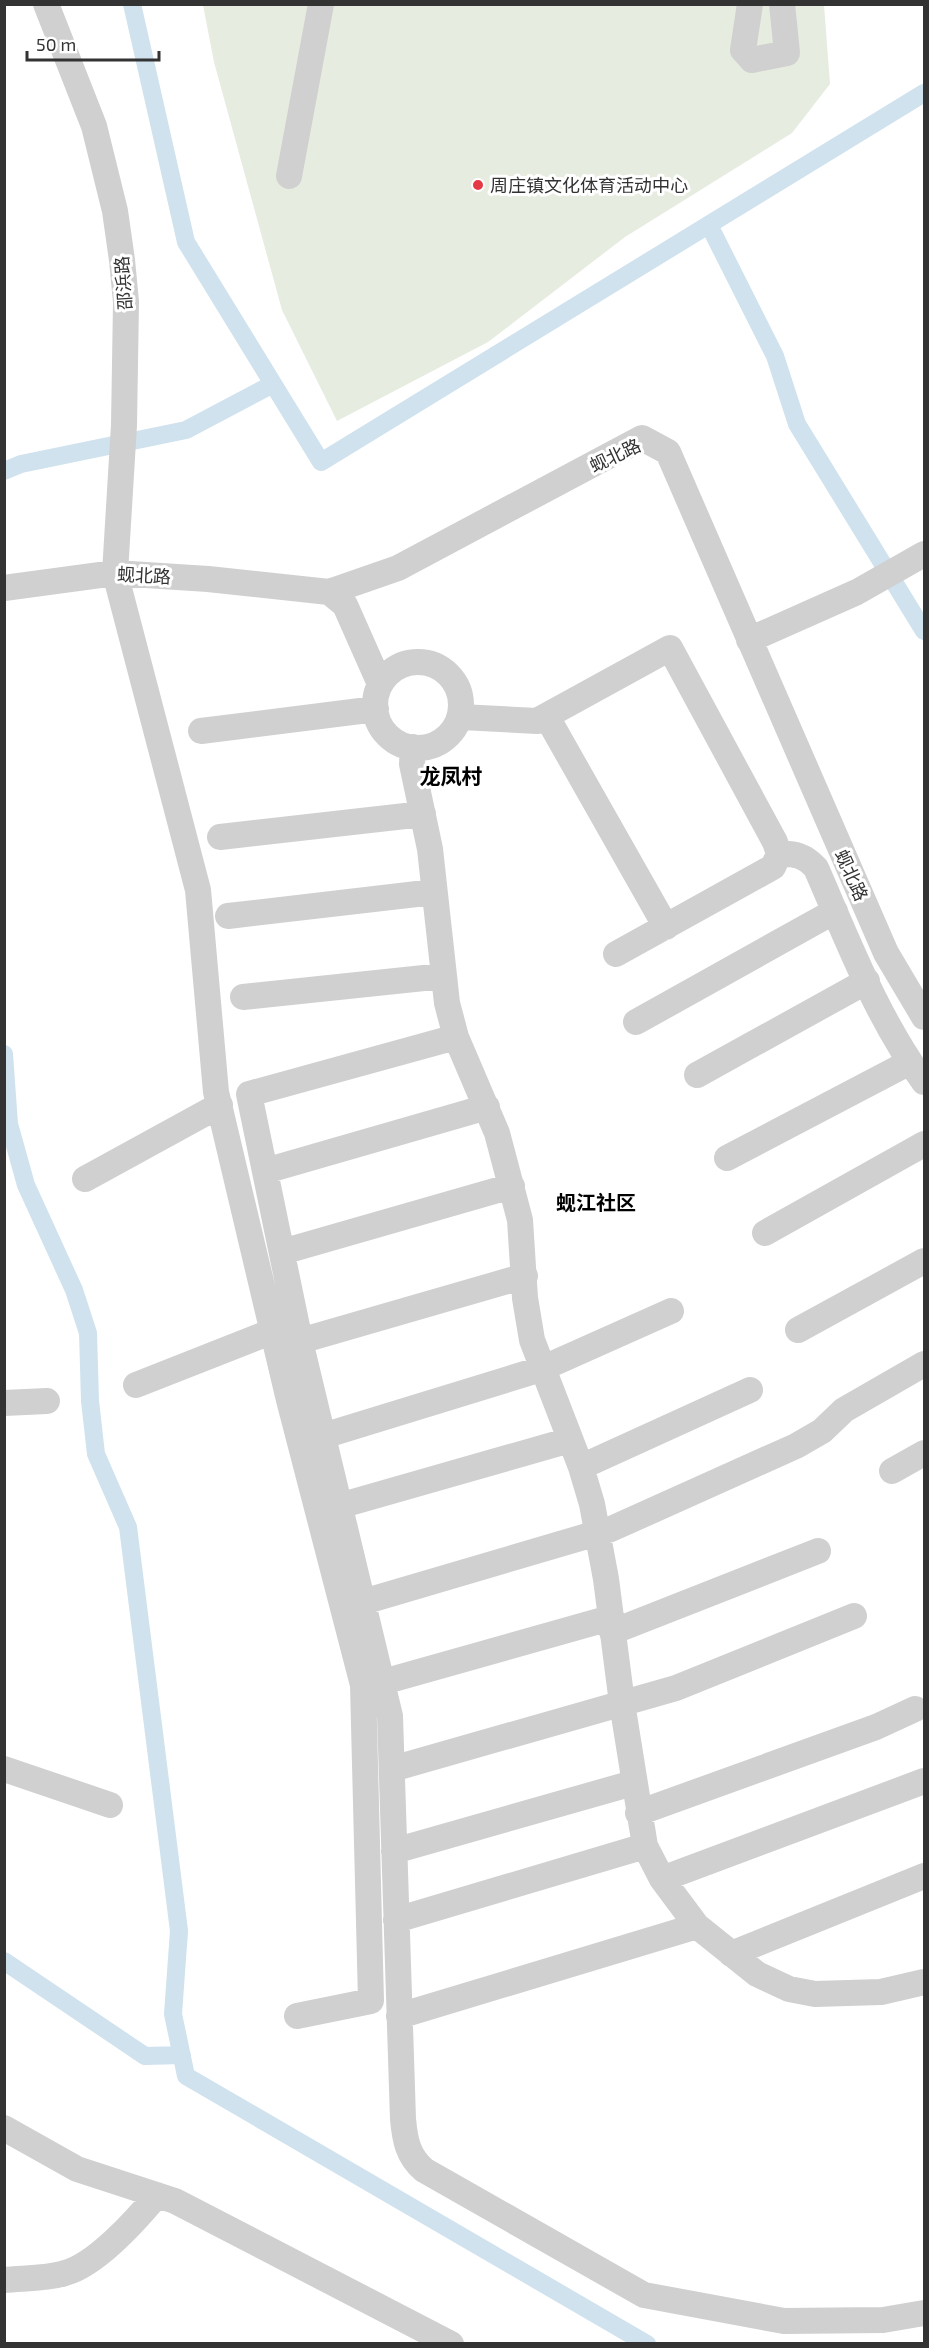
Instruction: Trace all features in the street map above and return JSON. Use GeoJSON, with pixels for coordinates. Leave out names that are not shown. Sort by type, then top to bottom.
{"type":"FeatureCollection","features":[{"type":"Feature","properties":{"kind":"street","name":"邵浜路"},"geometry":{"type":"LineString","coordinates":[[46,4],[94,126],[115,211],[126,302],[122,478],[115,573],[198,890],[220,1105],[273,1331],[363,1685],[371,2001],[297,2016]]}},
{"type":"Feature","properties":{"kind":"street"},"geometry":{"type":"LineString","coordinates":[[289,176],[321,4]]}},
{"type":"Feature","properties":{"kind":"street"},"geometry":{"type":"LineString","coordinates":[[750,4],[743,50],[752,60],[787,53],[782,4]]}},
{"type":"Feature","properties":{"kind":"street","name":"蚬北路"},"geometry":{"type":"LineString","coordinates":[[4,588],[115,573],[208,579],[328,592],[398,568],[642,438],[668,452],[886,953],[924,1017]]}},
{"type":"Feature","properties":{"kind":"street"},"geometry":{"type":"LineString","coordinates":[[749,640],[857,592],[924,555]]}},
{"type":"Feature","properties":{"kind":"street"},"geometry":{"type":"LineString","coordinates":[[328,592],[345,605],[380,684]]}},
{"type":"Feature","properties":{"kind":"street"},"geometry":{"type":"LineString","coordinates":[[460,717],[537,721],[670,648],[775,842],[779,854],[772,867],[616,954]]}},
{"type":"Feature","properties":{"kind":"street"},"geometry":{"type":"LineString","coordinates":[[426,661],[443,668],[456,681],[462,699],[460,717],[452,733],[438,744],[420,748],[402,745],[387,735],[377,719],[375,701],[380,684],[392,670],[408,662],[426,661]]}},
{"type":"Feature","properties":{"kind":"street"},"geometry":{"type":"LineString","coordinates":[[201,731],[376,709]]}},
{"type":"Feature","properties":{"kind":"street"},"geometry":{"type":"LineString","coordinates":[[547,717],[666,927]]}},
{"type":"Feature","properties":{"kind":"street"},"geometry":{"type":"LineString","coordinates":[[413,747],[412,764],[430,849],[443,976],[456,1037],[487,1107],[512,1186],[520,1220],[528,1320],[541,1369],[581,1467],[597,1533],[606,1579],[633,1783],[645,1846],[662,1879],[697,1926],[757,1974],[789,1989],[815,1994],[881,1992],[924,1982]]}},
{"type":"Feature","properties":{"kind":"street"},"geometry":{"type":"LineString","coordinates":[[220,837],[423,814]]}},
{"type":"Feature","properties":{"kind":"street"},"geometry":{"type":"LineString","coordinates":[[727,1158],[917,1072],[867,981],[816,868],[807,858],[792,853],[779,854]]}},
{"type":"Feature","properties":{"kind":"street"},"geometry":{"type":"LineString","coordinates":[[228,916],[434,892]]}},
{"type":"Feature","properties":{"kind":"street"},"geometry":{"type":"LineString","coordinates":[[636,1022],[835,911]]}},
{"type":"Feature","properties":{"kind":"street"},"geometry":{"type":"LineString","coordinates":[[243,997],[443,976]]}},
{"type":"Feature","properties":{"kind":"street"},"geometry":{"type":"LineString","coordinates":[[697,1075],[867,981]]}},
{"type":"Feature","properties":{"kind":"street"},"geometry":{"type":"LineString","coordinates":[[456,1037],[249,1094],[300,1341],[383,1682],[392,1735],[404,2131],[412,2159],[424,2170],[644,2295],[784,2321],[883,2320],[924,2313]]}},
{"type":"Feature","properties":{"kind":"street"},"geometry":{"type":"LineString","coordinates":[[85,1179],[220,1105]]}},
{"type":"Feature","properties":{"kind":"street"},"geometry":{"type":"LineString","coordinates":[[265,1171],[487,1107]]}},
{"type":"Feature","properties":{"kind":"street"},"geometry":{"type":"LineString","coordinates":[[765,1233],[924,1144]]}},
{"type":"Feature","properties":{"kind":"street"},"geometry":{"type":"LineString","coordinates":[[282,1252],[512,1186]]}},
{"type":"Feature","properties":{"kind":"street"},"geometry":{"type":"LineString","coordinates":[[798,1330],[924,1261]]}},
{"type":"Feature","properties":{"kind":"street"},"geometry":{"type":"LineString","coordinates":[[300,1341],[525,1276]]}},
{"type":"Feature","properties":{"kind":"street"},"geometry":{"type":"LineString","coordinates":[[323,1436],[541,1369],[671,1311]]}},
{"type":"Feature","properties":{"kind":"street"},"geometry":{"type":"LineString","coordinates":[[136,1385],[273,1331]]}},
{"type":"Feature","properties":{"kind":"street"},"geometry":{"type":"LineString","coordinates":[[363,1602],[597,1533],[796,1446],[822,1431],[844,1410],[924,1364]]}},
{"type":"Feature","properties":{"kind":"street"},"geometry":{"type":"LineString","coordinates":[[581,1467],[750,1390]]}},
{"type":"Feature","properties":{"kind":"street"},"geometry":{"type":"LineString","coordinates":[[4,1403],[47,1401]]}},
{"type":"Feature","properties":{"kind":"street"},"geometry":{"type":"LineString","coordinates":[[339,1506],[570,1440]]}},
{"type":"Feature","properties":{"kind":"street"},"geometry":{"type":"LineString","coordinates":[[892,1471],[924,1453]]}},
{"type":"Feature","properties":{"kind":"street"},"geometry":{"type":"LineString","coordinates":[[383,1682],[611,1625],[818,1551]]}},
{"type":"Feature","properties":{"kind":"street"},"geometry":{"type":"LineString","coordinates":[[392,1769],[676,1688],[854,1616]]}},
{"type":"Feature","properties":{"kind":"street"},"geometry":{"type":"LineString","coordinates":[[638,1813],[876,1727],[915,1709]]}},
{"type":"Feature","properties":{"kind":"street"},"geometry":{"type":"LineString","coordinates":[[4,1769],[110,1805]]}},
{"type":"Feature","properties":{"kind":"street"},"geometry":{"type":"LineString","coordinates":[[662,1879],[924,1781]]}},
{"type":"Feature","properties":{"kind":"street"},"geometry":{"type":"LineString","coordinates":[[394,1851],[633,1783]]}},
{"type":"Feature","properties":{"kind":"street"},"geometry":{"type":"LineString","coordinates":[[396,1920],[645,1846]]}},
{"type":"Feature","properties":{"kind":"street"},"geometry":{"type":"LineString","coordinates":[[731,1954],[924,1876]]}},
{"type":"Feature","properties":{"kind":"street"},"geometry":{"type":"LineString","coordinates":[[399,2016],[697,1926]]}},
{"type":"Feature","properties":{"kind":"street"},"geometry":{"type":"LineString","coordinates":[[4,2128],[77,2169],[175,2201],[452,2343]]}},
{"type":"Feature","properties":{"kind":"street"},"geometry":{"type":"LineString","coordinates":[[4,2280],[68,2273],[93,2258],[142,2214],[158,2195]]}},
{"type":"Feature","properties":{"kind":"shaded area","name":"周庄镇文化体育活动中心"},"geometry":{"type":"Polygon","coordinates":[[[203,5],[824,5],[830,84],[792,133],[625,237],[488,342],[337,421],[282,310],[214,62],[203,5]]]}},
{"type":"Feature","properties":{"kind":"waterway"},"geometry":{"type":"LineString","coordinates":[[132,4],[186,242],[321,462],[924,93]]}},
{"type":"Feature","properties":{"kind":"waterway"},"geometry":{"type":"LineString","coordinates":[[709,225],[775,356],[797,424],[924,631]]}},
{"type":"Feature","properties":{"kind":"waterway"},"geometry":{"type":"LineString","coordinates":[[4,471],[21,464],[186,430],[273,384]]}},
{"type":"Feature","properties":{"kind":"waterway"},"geometry":{"type":"LineString","coordinates":[[4,1054],[9,1124],[26,1185],[74,1290],[88,1333],[90,1401],[96,1454],[128,1527],[179,1931],[173,2014],[186,2076],[647,2344]]}},
{"type":"Feature","properties":{"kind":"waterway"},"geometry":{"type":"LineString","coordinates":[[4,1961],[145,2056],[182,2055]]}},
{"type":"Feature","properties":{"kind":"place","name":"周庄镇文化体育活动中心"},"geometry":{"type":"Point","coordinates":[478,185]}},
{"type":"Feature","properties":{"kind":"district","name":"龙凤村"},"geometry":{"type":"Point","coordinates":[451,775]}},
{"type":"Feature","properties":{"kind":"district","name":"蚬江社区"},"geometry":{"type":"Point","coordinates":[596,1202]}}]}
